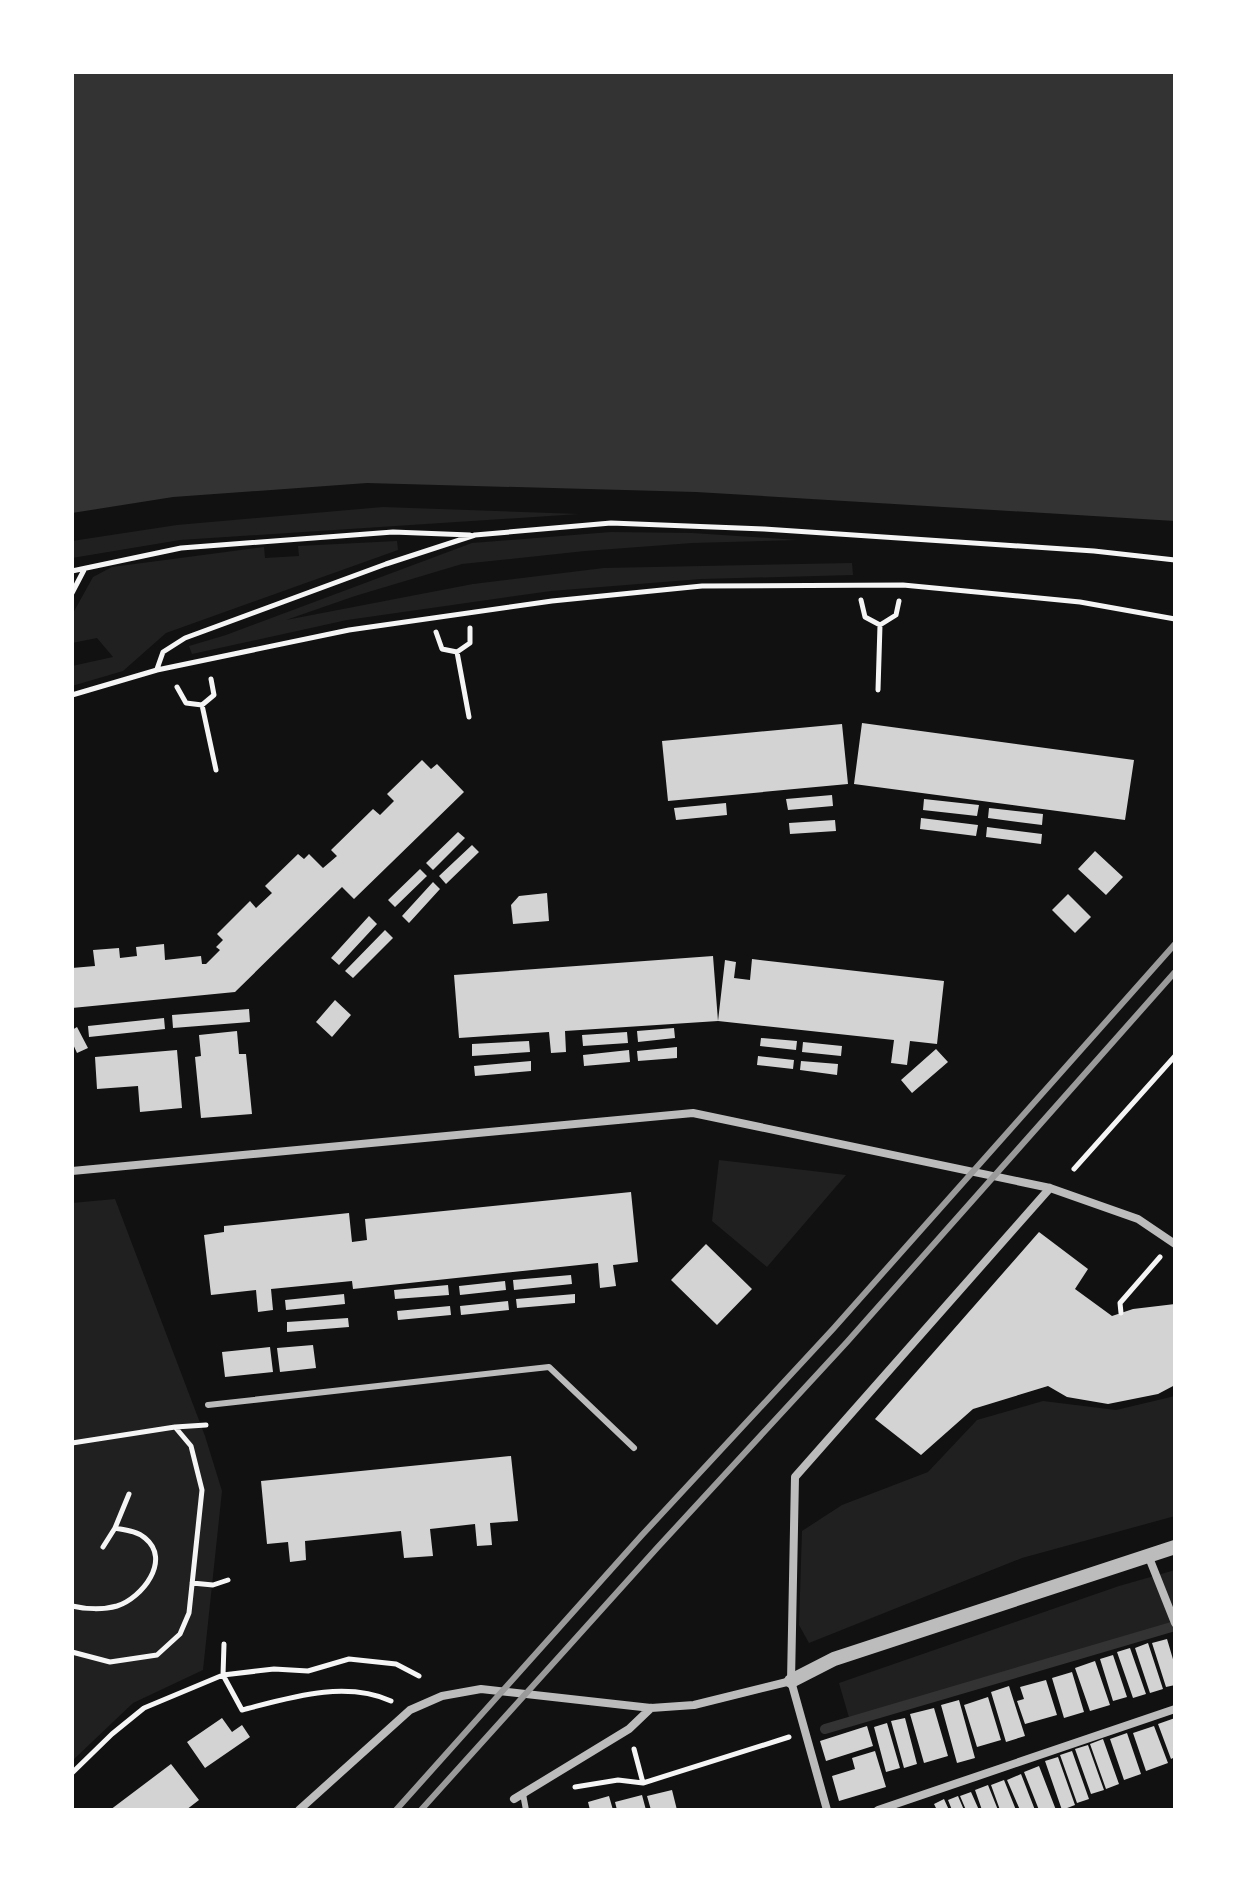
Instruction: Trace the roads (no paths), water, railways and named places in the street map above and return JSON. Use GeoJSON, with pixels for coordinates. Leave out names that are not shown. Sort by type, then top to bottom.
{"type":"FeatureCollection","features":[{"type":"Feature","properties":{"kind":"street"},"geometry":{"type":"LineString","coordinates":[[72,1171],[693,1113],[1050,1188],[1138,1219],[1175,1244]]}},
{"type":"Feature","properties":{"kind":"street"},"geometry":{"type":"LineString","coordinates":[[827,1810],[791,1681],[795,1477],[1050,1188]]}},
{"type":"Feature","properties":{"kind":"street"},"geometry":{"type":"LineString","coordinates":[[299,1810],[410,1710],[442,1696],[481,1689],[651,1708],[694,1705],[791,1681],[834,1659],[1175,1547]]}},
{"type":"Feature","properties":{"kind":"street"},"geometry":{"type":"LineString","coordinates":[[1148,1555],[1175,1623]]}},
{"type":"Feature","properties":{"kind":"street"},"geometry":{"type":"LineString","coordinates":[[518,1796],[629,1729],[651,1708]]}},
{"type":"Feature","properties":{"kind":"street"},"geometry":{"type":"LineString","coordinates":[[878,1810],[1175,1709]]}},
{"type":"Feature","properties":{"kind":"lane"},"geometry":{"type":"LineString","coordinates":[[208,1405],[549,1367],[634,1448]]}},
{"type":"Feature","properties":{"kind":"lane"},"geometry":{"type":"LineString","coordinates":[[518,1796],[526,1810]]}},
{"type":"Feature","properties":{"kind":"waterway"},"geometry":{"type":"LineString","coordinates":[[825,1729],[1175,1626]]}},
{"type":"Feature","properties":{"kind":"railway"},"geometry":{"type":"LineString","coordinates":[[396,1810],[642,1535],[833,1329],[1175,944]]}},
{"type":"Feature","properties":{"kind":"railway"},"geometry":{"type":"LineString","coordinates":[[421,1810],[847,1342],[1175,972]]}}]}
